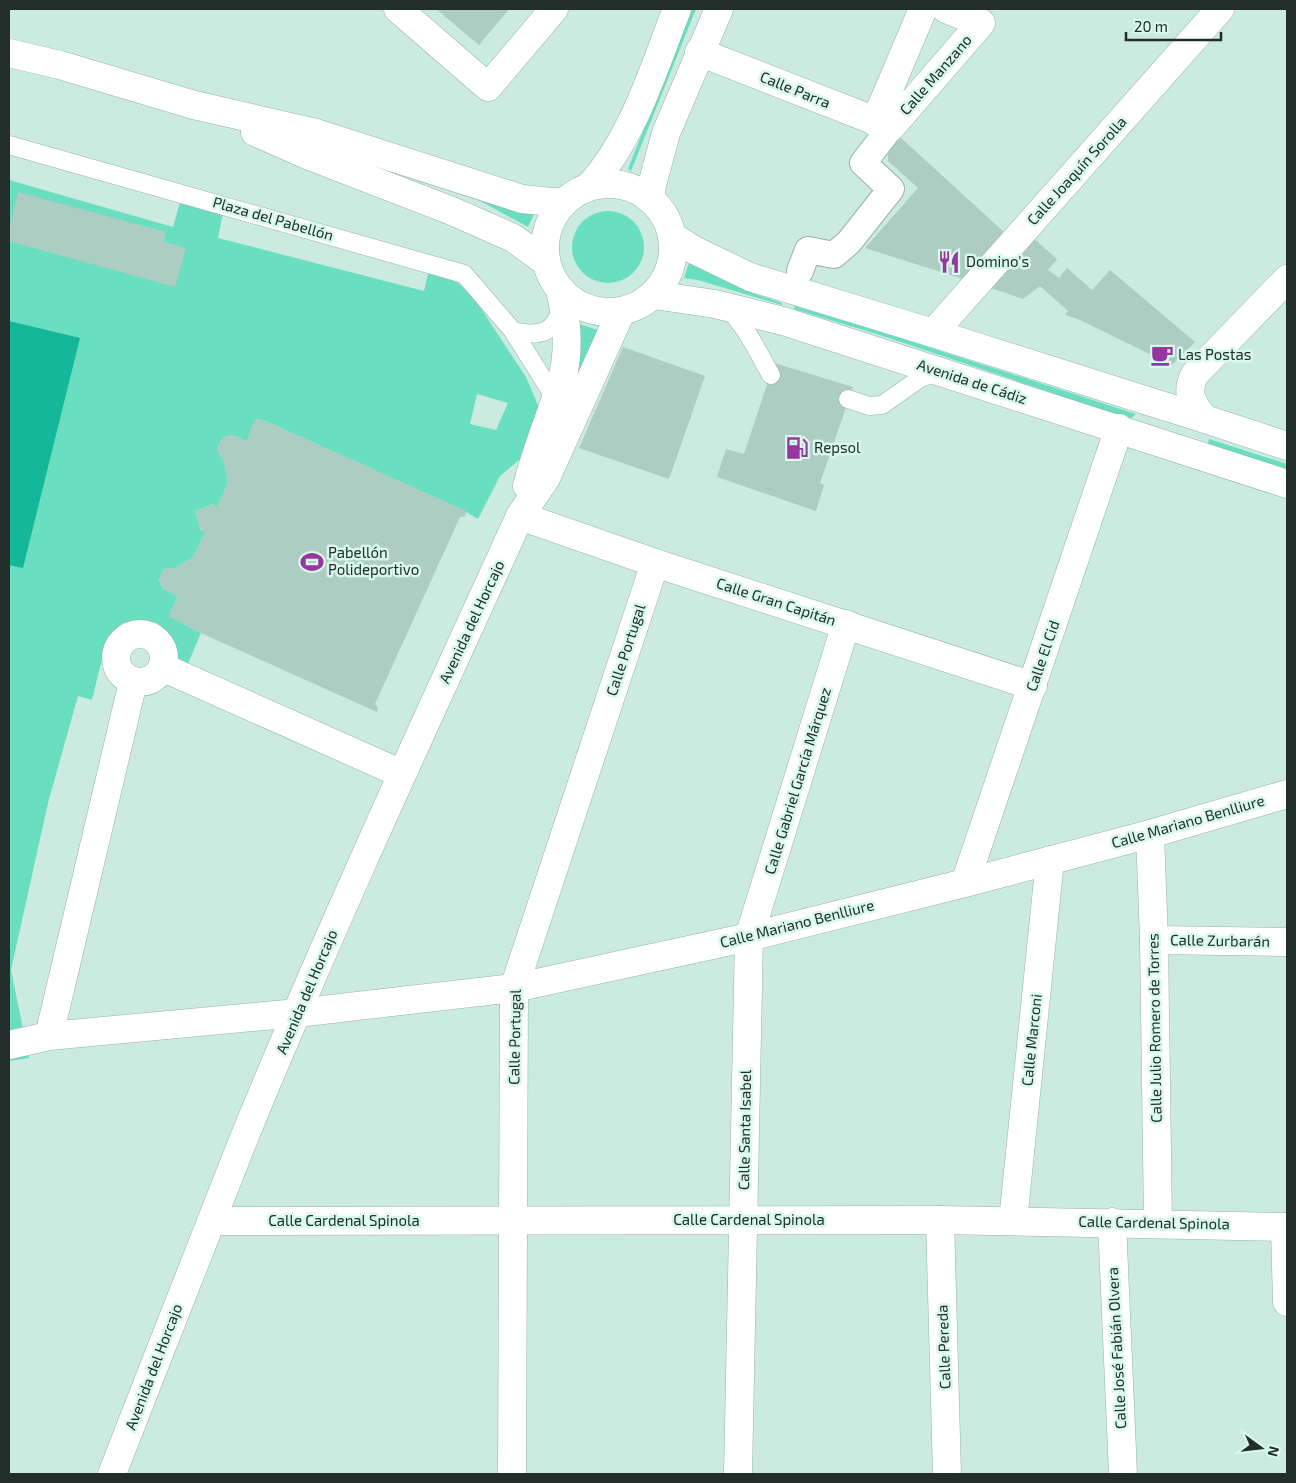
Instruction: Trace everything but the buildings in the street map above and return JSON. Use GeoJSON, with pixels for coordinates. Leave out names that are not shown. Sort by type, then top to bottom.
{"type":"FeatureCollection","features":[{"type":"Feature","properties":{"kind":"street"},"geometry":{"type":"LineString","coordinates":[[398,9],[488,88],[554,9]]}},
{"type":"Feature","properties":{"kind":"street"},"geometry":{"type":"LineString","coordinates":[[590,186],[605,169],[627,132],[677,9]]}},
{"type":"Feature","properties":{"kind":"street"},"geometry":{"type":"LineString","coordinates":[[650,199],[666,132],[718,9]]}},
{"type":"Feature","properties":{"kind":"street"},"geometry":{"type":"LineString","coordinates":[[800,271],[808,250],[834,255],[849,242],[892,189],[863,163],[883,124],[923,9]]}},
{"type":"Feature","properties":{"kind":"street","name":"Calle Manzano"},"geometry":{"type":"LineString","coordinates":[[883,124],[982,23],[946,9]]}},
{"type":"Feature","properties":{"kind":"street","name":"Calle Joaquín Sorolla"},"geometry":{"type":"LineString","coordinates":[[933,333],[1220,9]]}},
{"type":"Feature","properties":{"kind":"street","name":"Calle Parra"},"geometry":{"type":"LineString","coordinates":[[699,52],[883,124]]}},
{"type":"Feature","properties":{"kind":"street"},"geometry":{"type":"LineString","coordinates":[[9,53],[60,65],[194,105],[316,134],[522,199],[563,203]]}},
{"type":"Feature","properties":{"kind":"street"},"geometry":{"type":"LineString","coordinates":[[194,105],[307,155],[513,238],[546,262]]}},
{"type":"Feature","properties":{"kind":"street"},"geometry":{"type":"LineString","coordinates":[[607,184],[620,184],[636,190],[650,199],[664,216],[672,236],[673,255],[670,269],[654,295],[637,307],[621,312],[605,313],[589,310],[562,297],[549,273],[544,244],[548,227],[554,214],[563,203],[576,193],[590,186],[607,184]]}},
{"type":"Feature","properties":{"kind":"street"},"geometry":{"type":"LineString","coordinates":[[672,236],[714,261],[750,277],[1205,418],[1287,446]]}},
{"type":"Feature","properties":{"kind":"street"},"geometry":{"type":"LineString","coordinates":[[1205,418],[1194,407],[1190,393],[1190,382],[1194,374],[1287,279]]}},
{"type":"Feature","properties":{"kind":"street","name":"Avenida de Cádiz"},"geometry":{"type":"LineString","coordinates":[[654,295],[726,307],[783,321],[1119,428],[1287,484]]}},
{"type":"Feature","properties":{"kind":"street","name":"Avenida del Horcajo"},"geometry":{"type":"LineString","coordinates":[[520,516],[531,470],[562,381],[566,325],[562,297]]}},
{"type":"Feature","properties":{"kind":"street","name":"Avenida del Horcajo"},"geometry":{"type":"LineString","coordinates":[[112,1474],[244,1137],[297,1013],[402,774],[520,516],[546,478],[621,312]]}},
{"type":"Feature","properties":{"kind":"street","name":"Calle El Cid"},"geometry":{"type":"LineString","coordinates":[[966,883],[1119,428]]}},
{"type":"Feature","properties":{"kind":"street","name":"Calle Gran Capitán"},"geometry":{"type":"LineString","coordinates":[[520,516],[1033,686]]}},
{"type":"Feature","properties":{"kind":"street","name":"Calle Portugal"},"geometry":{"type":"LineString","coordinates":[[512,1474],[514,988],[655,562]]}},
{"type":"Feature","properties":{"kind":"street","name":"Calle Gabriel García Márquez"},"geometry":{"type":"LineString","coordinates":[[749,937],[846,624]]}},
{"type":"Feature","properties":{"kind":"street"},"geometry":{"type":"LineString","coordinates":[[140,634],[154,639],[160,645],[163,652],[162,667],[154,678],[133,682],[120,673],[116,651],[126,638],[140,634]]}},
{"type":"Feature","properties":{"kind":"street"},"geometry":{"type":"LineString","coordinates":[[162,667],[402,774]]}},
{"type":"Feature","properties":{"kind":"street"},"geometry":{"type":"LineString","coordinates":[[48,1036],[133,682]]}},
{"type":"Feature","properties":{"kind":"street","name":"Calle Mariano Benlliure"},"geometry":{"type":"LineString","coordinates":[[9,1045],[48,1036],[297,1013],[514,988],[749,937],[966,883],[1150,834],[1287,794]]}},
{"type":"Feature","properties":{"kind":"street","name":"Calle Julio Romero de Torres"},"geometry":{"type":"LineString","coordinates":[[1150,834],[1154,940],[1158,1223]]}},
{"type":"Feature","properties":{"kind":"street","name":"Calle Marconi"},"geometry":{"type":"LineString","coordinates":[[1013,1221],[1050,860]]}},
{"type":"Feature","properties":{"kind":"street","name":"Calle Santa Isabel"},"geometry":{"type":"LineString","coordinates":[[738,1474],[749,937]]}},
{"type":"Feature","properties":{"kind":"street","name":"Calle Zurbarán"},"geometry":{"type":"LineString","coordinates":[[1154,940],[1287,942]]}},
{"type":"Feature","properties":{"kind":"street","name":"Calle Cardenal Spinola"},"geometry":{"type":"LineString","coordinates":[[212,1221],[940,1220],[1286,1227]]}},
{"type":"Feature","properties":{"kind":"street","name":"Calle Pereda"},"geometry":{"type":"LineString","coordinates":[[940,1220],[947,1474]]}},
{"type":"Feature","properties":{"kind":"street","name":"Calle José Fabián Olvera"},"geometry":{"type":"LineString","coordinates":[[1112,1222],[1123,1474]]}},
{"type":"Feature","properties":{"kind":"street"},"geometry":{"type":"LineString","coordinates":[[1286,1227],[1287,1302]]}},
{"type":"Feature","properties":{"kind":"lane","name":"Plaza del Pabellón"},"geometry":{"type":"LineString","coordinates":[[9,145],[456,271],[468,278],[513,331],[555,398]]}},
{"type":"Feature","properties":{"kind":"lane"},"geometry":{"type":"LineString","coordinates":[[513,331],[527,334],[544,332],[556,323],[562,297]]}},
{"type":"Feature","properties":{"kind":"lane"},"geometry":{"type":"LineString","coordinates":[[726,307],[738,319],[753,340],[770,375]]}},
{"type":"Feature","properties":{"kind":"lane"},"geometry":{"type":"LineString","coordinates":[[848,399],[869,406],[882,405],[922,377],[931,373],[942,372]]}},
{"type":"Feature","properties":{"kind":"shaded area"},"geometry":{"type":"Polygon","coordinates":[[[692,9],[696,9],[631,171],[628,169],[692,9]]]}},
{"type":"Feature","properties":{"kind":"shaded area"},"geometry":{"type":"Polygon","coordinates":[[[419,178],[535,212],[528,227],[473,197],[418,181],[419,178]]]}},
{"type":"Feature","properties":{"kind":"shaded area"},"geometry":{"type":"Polygon","coordinates":[[[9,180],[173,227],[180,202],[223,213],[218,238],[424,291],[429,270],[458,283],[474,298],[526,377],[540,410],[524,456],[500,476],[478,519],[461,509],[265,421],[257,419],[254,422],[247,441],[231,435],[224,437],[219,444],[218,452],[224,461],[228,483],[216,509],[213,504],[195,511],[201,531],[206,530],[194,556],[176,568],[166,568],[159,580],[163,589],[178,596],[170,613],[171,617],[201,633],[187,666],[178,658],[168,641],[159,631],[151,627],[139,625],[127,627],[110,641],[101,665],[92,700],[78,696],[48,803],[11,970],[29,1058],[9,1061],[9,180]],[[477,394],[470,424],[496,430],[508,403],[477,394]]]}},
{"type":"Feature","properties":{"kind":"shaded area"},"geometry":{"type":"Polygon","coordinates":[[[608,211],[628,217],[638,227],[644,247],[638,267],[628,277],[608,283],[588,277],[578,267],[572,247],[578,227],[588,217],[608,211]]]}},
{"type":"Feature","properties":{"kind":"shaded area"},"geometry":{"type":"Polygon","coordinates":[[[689,263],[755,294],[782,303],[782,305],[698,280],[684,278],[689,263]]]}},
{"type":"Feature","properties":{"kind":"shaded area"},"geometry":{"type":"Polygon","coordinates":[[[795,306],[1136,414],[1130,419],[883,336],[794,309],[795,306]]]}},
{"type":"Feature","properties":{"kind":"shaded area"},"geometry":{"type":"Polygon","coordinates":[[[9,321],[80,338],[23,568],[9,565],[9,321]]]}},
{"type":"Feature","properties":{"kind":"shaded area"},"geometry":{"type":"Polygon","coordinates":[[[579,324],[601,331],[575,384],[579,324]]]}},
{"type":"Feature","properties":{"kind":"shaded area"},"geometry":{"type":"Polygon","coordinates":[[[1209,439],[1287,464],[1287,470],[1208,444],[1209,439]]]}},
{"type":"Feature","properties":{"kind":"place","name":"Domino's"},"geometry":{"type":"Point","coordinates":[949,262]}},
{"type":"Feature","properties":{"kind":"place","name":"Las Postas"},"geometry":{"type":"Point","coordinates":[1162,355]}},
{"type":"Feature","properties":{"kind":"place","name":"Repsol"},"geometry":{"type":"Point","coordinates":[797,448]}},
{"type":"Feature","properties":{"kind":"place","name":"Pabellón Polideportivo"},"geometry":{"type":"Point","coordinates":[312,562]}}]}
